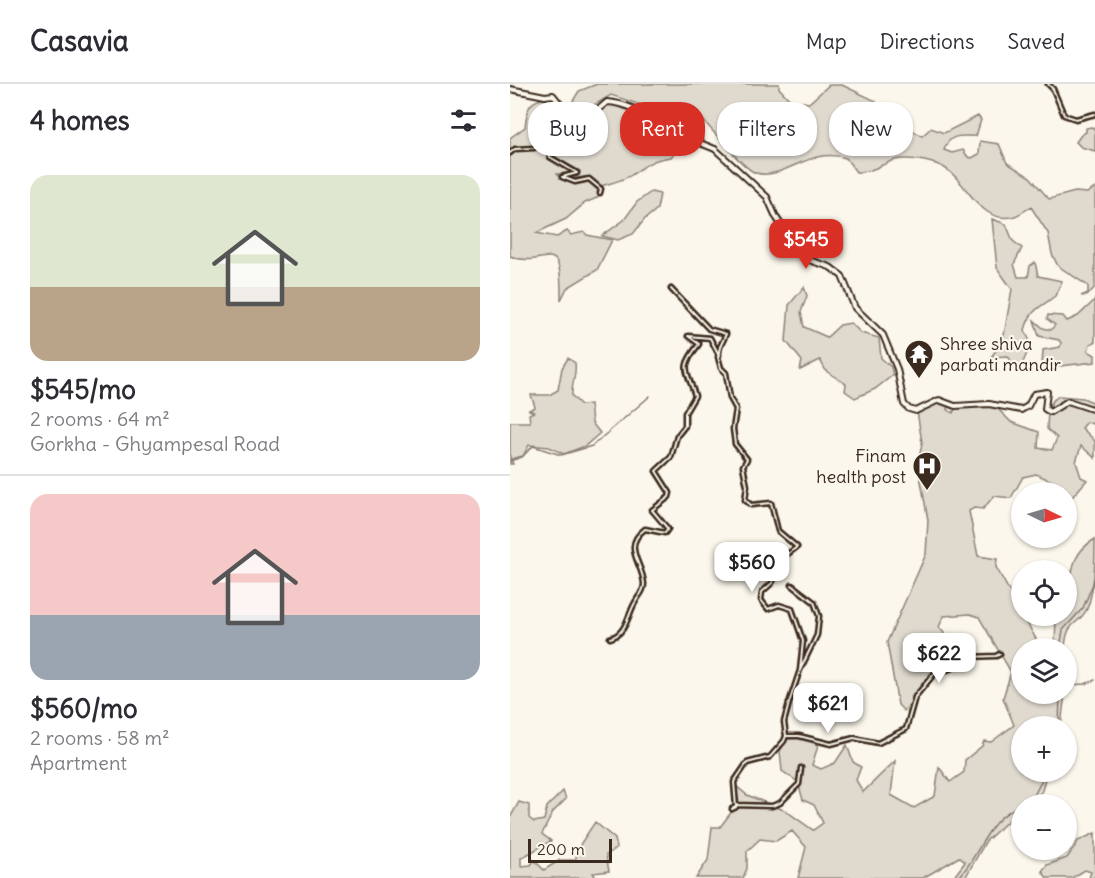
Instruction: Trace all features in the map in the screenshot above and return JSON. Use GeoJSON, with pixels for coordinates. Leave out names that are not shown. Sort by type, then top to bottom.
{"type":"FeatureCollection","features":[{"type":"Feature","properties":{"kind":"main road"},"geometry":{"type":"LineString","coordinates":[[510,89],[545,96],[553,95],[565,110],[585,117],[592,115],[607,102],[616,102],[647,115],[668,117],[681,111],[692,116],[700,143],[715,149],[767,197],[776,217],[799,252],[842,276],[855,308],[883,335],[897,369],[904,404],[909,409],[916,411],[939,400],[955,406],[989,404],[1022,410],[1028,406],[1034,394],[1047,392],[1045,409],[1050,412],[1068,401],[1085,404],[1095,410]]}},
{"type":"Feature","properties":{"kind":"street"},"geometry":{"type":"LineString","coordinates":[[1048,84],[1053,88],[1064,115],[1076,119],[1095,114]]}},
{"type":"Feature","properties":{"kind":"street"},"geometry":{"type":"LineString","coordinates":[[510,153],[515,149],[534,148],[544,142],[548,144],[550,157],[578,173],[562,177],[575,182],[589,179],[601,189],[600,193]]}},
{"type":"Feature","properties":{"kind":"street"},"geometry":{"type":"LineString","coordinates":[[671,289],[709,329],[726,334],[719,355],[721,368],[726,373],[730,398],[736,409],[733,429],[735,444],[747,459],[742,466],[747,486],[745,500],[751,505],[771,503],[778,531],[797,547],[785,556],[772,583],[762,592],[761,600],[768,609],[779,605],[792,609],[803,641],[800,670]]}},
{"type":"Feature","properties":{"kind":"street"},"geometry":{"type":"LineString","coordinates":[[610,638],[621,632],[644,587],[643,574],[634,557],[634,541],[637,535],[645,529],[665,533],[668,529],[652,510],[669,497],[670,493],[656,471],[671,457],[677,436],[685,426],[685,413],[694,396],[684,370],[686,362],[699,344],[688,336],[710,338],[719,355]]}},
{"type":"Feature","properties":{"kind":"street"},"geometry":{"type":"LineString","coordinates":[[736,805],[734,782],[740,772],[747,763],[770,757],[786,736],[785,717],[800,670],[817,635],[819,616],[814,602],[792,585]]}},
{"type":"Feature","properties":{"kind":"street"},"geometry":{"type":"LineString","coordinates":[[786,736],[799,736],[831,744],[854,738],[880,742],[906,729],[915,697],[934,674],[953,668],[968,657],[1000,654]]}},
{"type":"Feature","properties":{"kind":"street"},"geometry":{"type":"LineString","coordinates":[[732,809],[736,805],[766,806],[780,803],[796,789],[800,780],[801,768]]}},
{"type":"Feature","properties":{"kind":"shaded area"},"geometry":{"type":"Polygon","coordinates":[[[597,84],[779,84],[779,88],[790,100],[803,102],[717,102],[717,136],[705,122],[705,102],[632,102],[611,95],[599,102],[572,102],[579,91],[597,84]]]}},
{"type":"Feature","properties":{"kind":"shaded area"},"geometry":{"type":"Polygon","coordinates":[[[829,85],[842,85],[876,101],[829,102],[829,156],[820,156],[766,174],[756,173],[736,156],[817,156],[817,102],[810,102],[829,85]]]}},
{"type":"Feature","properties":{"kind":"shaded area"},"geometry":{"type":"Polygon","coordinates":[[[542,99],[553,102],[535,102],[542,99]]]}},
{"type":"Feature","properties":{"kind":"shaded area"},"geometry":{"type":"Polygon","coordinates":[[[616,101],[623,102],[620,102],[620,156],[672,156],[650,162],[630,176],[601,186],[586,177],[567,178],[565,176],[577,176],[580,171],[553,156],[608,156],[608,103],[616,101]]]}},
{"type":"Feature","properties":{"kind":"shaded area"},"geometry":{"type":"Polygon","coordinates":[[[528,111],[528,146],[510,151],[510,138],[525,127],[528,111]]]}},
{"type":"Feature","properties":{"kind":"shaded area"},"geometry":{"type":"Polygon","coordinates":[[[978,116],[981,120],[976,136],[953,138],[944,150],[952,153],[963,150],[968,157],[972,158],[979,154],[980,141],[999,144],[1007,163],[1030,177],[1049,199],[1075,192],[1087,193],[1095,188],[1095,287],[1088,295],[1081,296],[1088,293],[1088,286],[1058,266],[1052,254],[1048,233],[1031,207],[1015,216],[1003,218],[992,215],[983,208],[950,172],[941,166],[918,160],[900,159],[867,171],[856,172],[846,158],[833,156],[913,156],[913,131],[922,136],[931,128],[944,133],[978,116]]]}},
{"type":"Feature","properties":{"kind":"shaded area"},"geometry":{"type":"Polygon","coordinates":[[[1086,128],[1095,129],[1095,151],[1081,147],[1076,142],[1086,132],[1086,128]]]}},
{"type":"Feature","properties":{"kind":"shaded area"},"geometry":{"type":"Polygon","coordinates":[[[516,150],[528,150],[528,156],[548,156],[574,173],[557,174],[559,177],[575,183],[588,180],[600,191],[597,198],[585,203],[566,219],[536,233],[557,237],[567,231],[571,235],[584,232],[587,235],[612,240],[597,270],[567,288],[561,300],[561,278],[555,259],[549,257],[522,259],[510,256],[510,155],[516,150]]]}},
{"type":"Feature","properties":{"kind":"shaded area"},"geometry":{"type":"Polygon","coordinates":[[[651,192],[660,194],[657,209],[633,234],[618,240],[602,236],[624,220],[637,202],[651,192]]]}},
{"type":"Feature","properties":{"kind":"shaded area"},"geometry":{"type":"Polygon","coordinates":[[[992,219],[1006,224],[1013,241],[1022,248],[1014,264],[1018,277],[1028,277],[1030,266],[1035,262],[1038,276],[1062,281],[1055,296],[1037,309],[1027,323],[1025,330],[1031,344],[1020,369],[1015,368],[1008,356],[991,357],[1003,341],[1012,289],[997,268],[992,219]]]}},
{"type":"Feature","properties":{"kind":"shaded area"},"geometry":{"type":"Polygon","coordinates":[[[804,287],[807,296],[801,312],[804,327],[827,337],[840,325],[851,323],[861,333],[879,338],[881,358],[891,367],[893,375],[875,389],[855,398],[845,391],[846,384],[826,371],[820,360],[800,370],[802,361],[786,341],[789,305],[804,287]]]}},
{"type":"Feature","properties":{"kind":"shaded area"},"geometry":{"type":"Polygon","coordinates":[[[1095,300],[1095,342],[1090,344],[1088,351],[1095,355],[1095,362],[1051,367],[1042,365],[1043,350],[1060,347],[1061,343],[1059,340],[1039,336],[1034,320],[1043,328],[1051,330],[1055,325],[1047,319],[1048,315],[1063,316],[1067,321],[1078,316],[1095,300]]]}},
{"type":"Feature","properties":{"kind":"shaded area"},"geometry":{"type":"Polygon","coordinates":[[[568,358],[575,363],[572,396],[581,405],[590,404],[592,423],[600,433],[585,446],[564,454],[549,447],[529,445],[523,456],[511,459],[513,464],[510,464],[510,422],[530,422],[529,414],[534,412],[529,410],[535,407],[531,395],[549,395],[558,390],[562,368],[568,358]]]}},
{"type":"Feature","properties":{"kind":"shaded area"},"geometry":{"type":"Polygon","coordinates":[[[1059,396],[1083,398],[1095,403],[1095,425],[1087,422],[1082,428],[1095,441],[1095,458],[1081,446],[1076,462],[1081,477],[1087,480],[1077,492],[1077,482],[1052,482],[1036,474],[1023,477],[1020,482],[1011,482],[1011,498],[994,496],[983,509],[974,508],[969,511],[978,556],[997,559],[996,567],[1011,594],[1011,626],[1029,626],[1035,638],[1011,638],[1011,672],[979,617],[970,614],[944,616],[939,627],[944,633],[932,681],[904,711],[898,705],[887,642],[926,554],[928,520],[918,465],[922,443],[917,411],[945,400],[950,403],[947,409],[953,413],[956,407],[993,404],[1011,422],[1039,432],[1038,448],[1052,450],[1057,438],[1047,429],[1050,406],[1059,396]]]}},
{"type":"Feature","properties":{"kind":"shaded area"},"geometry":{"type":"Polygon","coordinates":[[[1095,539],[1093,584],[1087,609],[1077,621],[1076,560],[1095,539]]]}},
{"type":"Feature","properties":{"kind":"shaded area"},"geometry":{"type":"Polygon","coordinates":[[[1056,626],[1072,626],[1066,638],[1055,638],[1056,626]]]}},
{"type":"Feature","properties":{"kind":"shaded area"},"geometry":{"type":"Polygon","coordinates":[[[1011,672],[1011,704],[1064,704],[1062,716],[1011,718],[1003,698],[1011,672]]]}},
{"type":"Feature","properties":{"kind":"shaded area"},"geometry":{"type":"Polygon","coordinates":[[[1011,727],[1011,782],[1044,782],[1040,794],[1011,794],[1011,818],[986,841],[965,878],[953,878],[965,862],[959,857],[923,878],[798,878],[806,847],[792,831],[776,841],[760,839],[747,851],[747,868],[743,878],[696,878],[708,860],[712,827],[720,827],[739,802],[735,785],[747,795],[786,811],[813,830],[823,823],[814,805],[803,800],[798,782],[782,771],[780,751],[787,739],[804,738],[818,746],[812,765],[821,769],[835,763],[847,745],[853,762],[861,767],[856,780],[863,792],[895,761],[891,795],[914,808],[935,796],[939,767],[950,782],[964,772],[965,760],[982,746],[984,741],[991,742],[1011,727]]]}},
{"type":"Feature","properties":{"kind":"shaded area"},"geometry":{"type":"Polygon","coordinates":[[[563,791],[566,799],[553,812],[542,834],[551,841],[521,858],[521,866],[531,865],[534,860],[544,870],[560,860],[575,860],[581,843],[595,822],[615,839],[617,848],[606,855],[609,871],[593,873],[596,878],[510,878],[510,818],[519,802],[529,805],[529,818],[534,822],[544,820],[547,807],[563,791]]]}},
{"type":"Feature","properties":{"kind":"shaded area"},"geometry":{"type":"Polygon","coordinates":[[[1095,833],[1095,878],[1089,878],[1091,872],[1085,870],[1072,878],[1047,878],[1042,871],[1047,865],[1061,860],[1077,860],[1078,841],[1095,833]]]}},
{"type":"Feature","properties":{"kind":"waterway"},"geometry":{"type":"LineString","coordinates":[[510,461],[522,457],[533,446],[561,455],[592,446],[650,396]]}},
{"type":"Feature","properties":{"kind":"waterway"},"geometry":{"type":"LineString","coordinates":[[1062,638],[1063,630],[1083,608],[1095,579]]}},
{"type":"Feature","properties":{"kind":"waterway"},"geometry":{"type":"LineString","coordinates":[[1077,684],[1095,680]]}},
{"type":"Feature","properties":{"kind":"waterway"},"geometry":{"type":"LineString","coordinates":[[1059,716],[1060,704]]}},
{"type":"Feature","properties":{"kind":"waterway"},"geometry":{"type":"LineString","coordinates":[[1035,794],[1041,782]]}},
{"type":"Feature","properties":{"kind":"waterway"},"geometry":{"type":"LineString","coordinates":[[958,878],[993,827],[1011,811]]}},
{"type":"Feature","properties":{"kind":"place","name":"Shree shiva parbati mandir"},"geometry":{"type":"Point","coordinates":[919,380]}},
{"type":"Feature","properties":{"kind":"place","name":"Finam health post"},"geometry":{"type":"Point","coordinates":[927,492]}}]}
